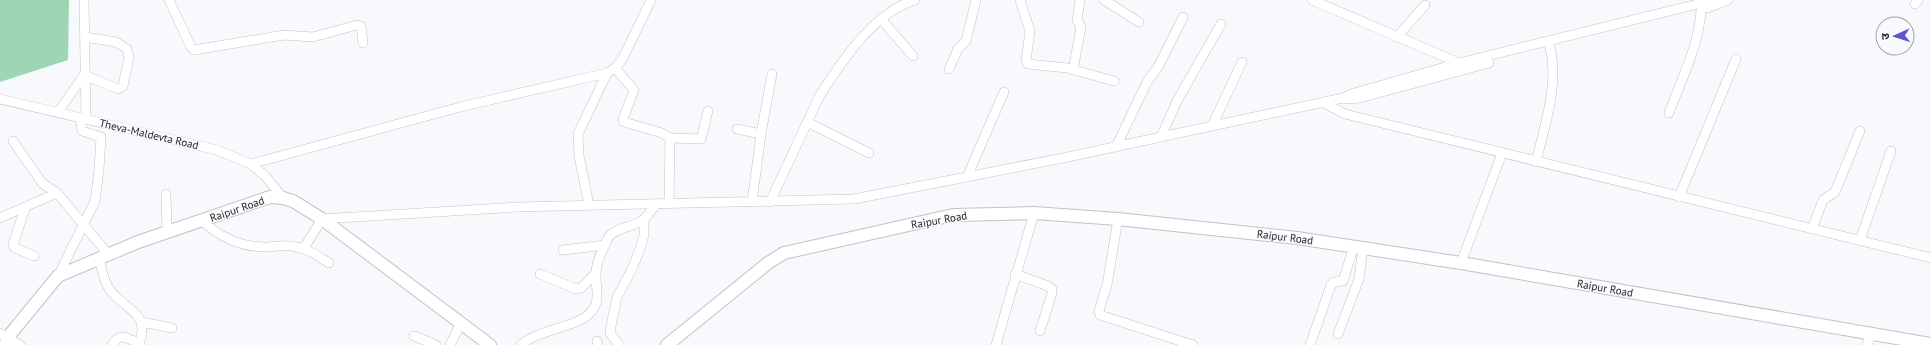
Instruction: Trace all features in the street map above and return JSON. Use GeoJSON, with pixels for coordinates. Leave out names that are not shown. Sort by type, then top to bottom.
{"type":"FeatureCollection","features":[{"type":"Feature","properties":{"kind":"main road","name":"Raipur Road"},"geometry":{"type":"LineString","coordinates":[[4,338],[58,276],[167,231],[202,221],[263,199],[283,198],[304,207],[322,219],[490,345]]}},
{"type":"Feature","properties":{"kind":"main road","name":"Raipur Road"},"geometry":{"type":"LineString","coordinates":[[667,345],[768,263],[784,253],[953,215],[1034,213],[1118,219],[1298,238],[1461,263],[1869,340],[1931,344]]}},
{"type":"Feature","properties":{"kind":"street"},"geometry":{"type":"LineString","coordinates":[[58,276],[94,201],[97,188],[101,137],[82,131],[85,37],[84,0]]}},
{"type":"Feature","properties":{"kind":"street"},"geometry":{"type":"LineString","coordinates":[[169,0],[190,47],[194,50],[284,35],[313,37],[357,25],[362,28],[363,43]]}},
{"type":"Feature","properties":{"kind":"street"},"geometry":{"type":"LineString","coordinates":[[589,205],[579,156],[578,134],[611,70],[622,60],[651,0]]}},
{"type":"Feature","properties":{"kind":"street"},"geometry":{"type":"LineString","coordinates":[[770,202],[820,95],[830,80],[861,40],[881,19],[896,7],[915,0]]}},
{"type":"Feature","properties":{"kind":"street"},"geometry":{"type":"LineString","coordinates":[[949,68],[958,49],[966,42],[976,0]]}},
{"type":"Feature","properties":{"kind":"street"},"geometry":{"type":"LineString","coordinates":[[1020,0],[1030,31],[1027,63],[1033,66],[1073,70],[1114,81]]}},
{"type":"Feature","properties":{"kind":"street"},"geometry":{"type":"LineString","coordinates":[[1073,70],[1081,27],[1077,20],[1080,0]]}},
{"type":"Feature","properties":{"kind":"street"},"geometry":{"type":"LineString","coordinates":[[1104,0],[1139,22]]}},
{"type":"Feature","properties":{"kind":"street"},"geometry":{"type":"LineString","coordinates":[[1312,0],[1459,63]]}},
{"type":"Feature","properties":{"kind":"street"},"geometry":{"type":"LineString","coordinates":[[304,248],[322,219],[509,208],[770,202],[854,198],[967,177],[1324,103],[1459,63],[1714,0]]}},
{"type":"Feature","properties":{"kind":"street"},"geometry":{"type":"LineString","coordinates":[[1343,98],[1360,98],[1550,47],[1686,6],[1701,10],[1728,0]]}},
{"type":"Feature","properties":{"kind":"street"},"geometry":{"type":"LineString","coordinates":[[1397,37],[1425,5]]}},
{"type":"Feature","properties":{"kind":"street"},"geometry":{"type":"LineString","coordinates":[[1669,113],[1698,35],[1701,10]]}},
{"type":"Feature","properties":{"kind":"street"},"geometry":{"type":"LineString","coordinates":[[1116,146],[1147,82],[1158,67],[1183,17]]}},
{"type":"Feature","properties":{"kind":"street"},"geometry":{"type":"LineString","coordinates":[[881,19],[913,56]]}},
{"type":"Feature","properties":{"kind":"street"},"geometry":{"type":"LineString","coordinates":[[1161,137],[1178,100],[1221,24]]}},
{"type":"Feature","properties":{"kind":"street"},"geometry":{"type":"LineString","coordinates":[[84,76],[121,89],[129,57],[127,49],[121,44],[108,40],[85,37]]}},
{"type":"Feature","properties":{"kind":"street"},"geometry":{"type":"LineString","coordinates":[[1536,162],[1553,86],[1553,57],[1550,47]]}},
{"type":"Feature","properties":{"kind":"street"},"geometry":{"type":"LineString","coordinates":[[1679,197],[1736,59]]}},
{"type":"Feature","properties":{"kind":"street"},"geometry":{"type":"LineString","coordinates":[[1212,126],[1242,62]]}},
{"type":"Feature","properties":{"kind":"street"},"geometry":{"type":"LineString","coordinates":[[611,70],[634,90],[624,122],[670,138],[701,139],[708,110]]}},
{"type":"Feature","properties":{"kind":"street"},"geometry":{"type":"LineString","coordinates":[[251,164],[460,108],[611,70]]}},
{"type":"Feature","properties":{"kind":"street"},"geometry":{"type":"LineString","coordinates":[[752,202],[761,134],[772,74]]}},
{"type":"Feature","properties":{"kind":"street"},"geometry":{"type":"LineString","coordinates":[[58,112],[84,76]]}},
{"type":"Feature","properties":{"kind":"street"},"geometry":{"type":"LineString","coordinates":[[967,177],[1004,92]]}},
{"type":"Feature","properties":{"kind":"street","name":"Theva-Maldevta Road"},"geometry":{"type":"LineString","coordinates":[[0,99],[217,150],[240,158],[251,164],[266,177],[283,198]]}},
{"type":"Feature","properties":{"kind":"street"},"geometry":{"type":"LineString","coordinates":[[1324,103],[1345,114],[1931,258]]}},
{"type":"Feature","properties":{"kind":"street"},"geometry":{"type":"LineString","coordinates":[[807,122],[869,153]]}},
{"type":"Feature","properties":{"kind":"street"},"geometry":{"type":"LineString","coordinates":[[737,129],[761,134]]}},
{"type":"Feature","properties":{"kind":"street"},"geometry":{"type":"LineString","coordinates":[[1812,229],[1824,200],[1835,192],[1860,131]]}},
{"type":"Feature","properties":{"kind":"street"},"geometry":{"type":"LineString","coordinates":[[669,204],[670,138]]}},
{"type":"Feature","properties":{"kind":"street"},"geometry":{"type":"LineString","coordinates":[[13,142],[42,183],[57,193],[83,224],[104,256],[104,278],[109,289],[142,322],[172,328]]}},
{"type":"Feature","properties":{"kind":"street"},"geometry":{"type":"LineString","coordinates":[[1860,240],[1891,151]]}},
{"type":"Feature","properties":{"kind":"street"},"geometry":{"type":"LineString","coordinates":[[1461,263],[1502,153]]}},
{"type":"Feature","properties":{"kind":"street"},"geometry":{"type":"LineString","coordinates":[[0,218],[57,193]]}},
{"type":"Feature","properties":{"kind":"street"},"geometry":{"type":"LineString","coordinates":[[166,194],[167,231]]}},
{"type":"Feature","properties":{"kind":"street"},"geometry":{"type":"LineString","coordinates":[[521,345],[540,333],[580,320],[591,312],[598,298],[596,273],[605,245],[613,233],[634,225],[644,219],[656,204]]}},
{"type":"Feature","properties":{"kind":"street"},"geometry":{"type":"LineString","coordinates":[[25,208],[14,245],[15,248],[34,256]]}},
{"type":"Feature","properties":{"kind":"street"},"geometry":{"type":"LineString","coordinates":[[996,345],[1015,274],[1034,213]]}},
{"type":"Feature","properties":{"kind":"street"},"geometry":{"type":"LineString","coordinates":[[618,345],[610,332],[611,326],[617,297],[632,269],[640,249],[644,235],[644,219]]}},
{"type":"Feature","properties":{"kind":"street"},"geometry":{"type":"LineString","coordinates":[[1118,219],[1107,285],[1099,310],[1100,314],[1193,345]]}},
{"type":"Feature","properties":{"kind":"street"},"geometry":{"type":"LineString","coordinates":[[202,221],[215,232],[234,241],[264,247],[286,246],[304,248],[329,262]]}},
{"type":"Feature","properties":{"kind":"street"},"geometry":{"type":"LineString","coordinates":[[563,250],[605,245]]}},
{"type":"Feature","properties":{"kind":"street"},"geometry":{"type":"LineString","coordinates":[[1338,334],[1359,279],[1358,247]]}},
{"type":"Feature","properties":{"kind":"street"},"geometry":{"type":"LineString","coordinates":[[1310,345],[1331,285],[1334,282],[1343,281],[1358,247]]}},
{"type":"Feature","properties":{"kind":"street"},"geometry":{"type":"LineString","coordinates":[[540,274],[576,289],[581,288],[596,273]]}},
{"type":"Feature","properties":{"kind":"street"},"geometry":{"type":"LineString","coordinates":[[1015,274],[1044,284],[1052,289],[1040,331]]}},
{"type":"Feature","properties":{"kind":"street"},"geometry":{"type":"LineString","coordinates":[[112,345],[117,338],[121,337],[139,344],[143,330],[142,322]]}},
{"type":"Feature","properties":{"kind":"street"},"geometry":{"type":"LineString","coordinates":[[450,345],[460,323]]}},
{"type":"Feature","properties":{"kind":"street"},"geometry":{"type":"LineString","coordinates":[[414,336],[436,345]]}},
{"type":"Feature","properties":{"kind":"street"},"geometry":{"type":"LineString","coordinates":[[4,338],[20,345]]}},
{"type":"Feature","properties":{"kind":"green space"},"geometry":{"type":"Polygon","coordinates":[[[0,0],[69,0],[68,60],[0,82],[0,0]]]}}]}
